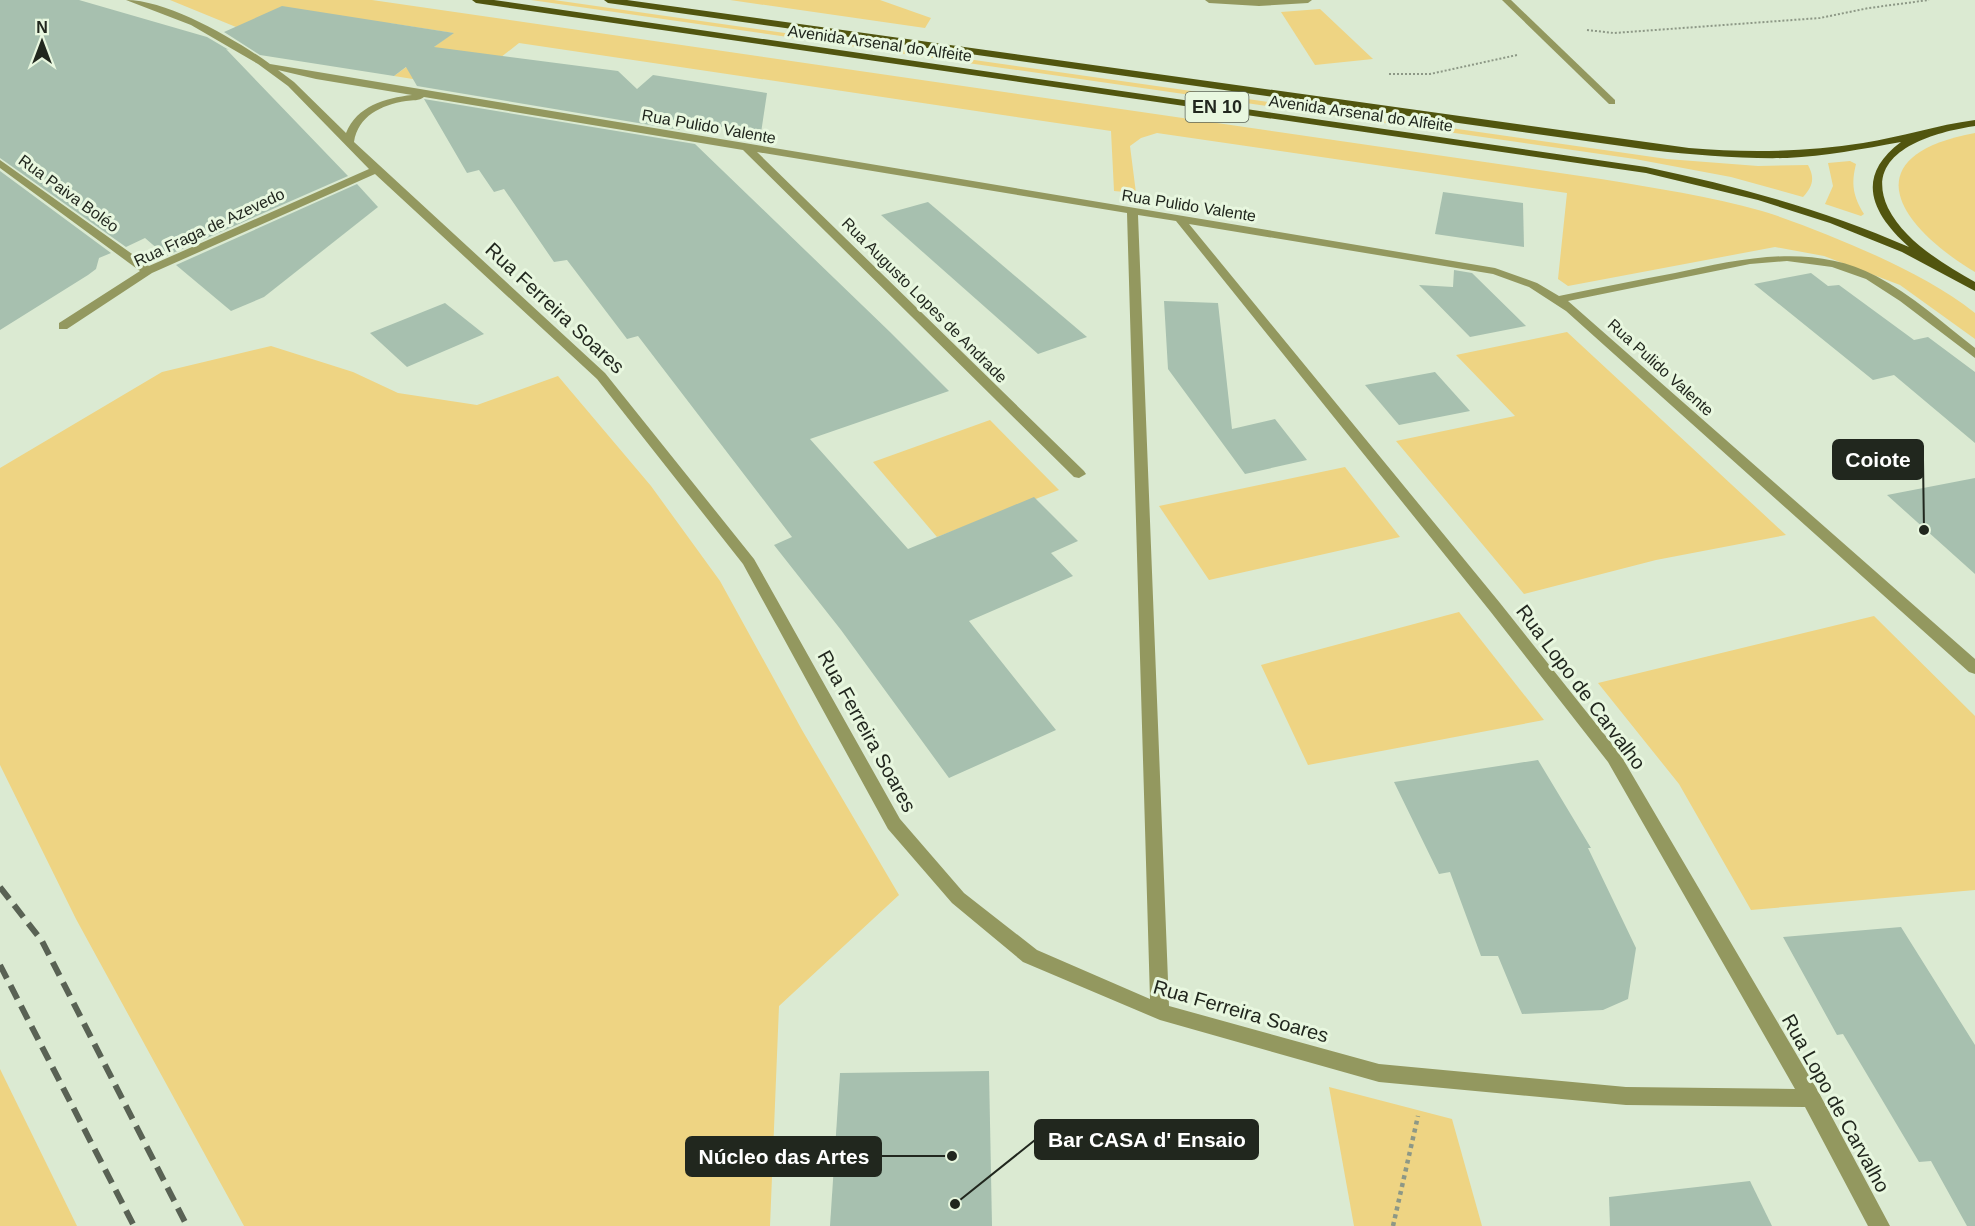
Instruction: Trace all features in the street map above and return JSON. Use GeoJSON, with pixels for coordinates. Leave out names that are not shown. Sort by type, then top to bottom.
{"type":"FeatureCollection","features":[{"type":"Feature","properties":{"kind":"main road","name":"Avenida Arsenal do Alfeite"},"geometry":{"type":"LineString","coordinates":[[476,0],[1646,170],[1753,193],[1807,209],[1890,241],[1943,268]]}},
{"type":"Feature","properties":{"kind":"main road","name":"Avenida Arsenal do Alfeite"},"geometry":{"type":"LineString","coordinates":[[608,0],[1650,147],[1722,154],[1806,154],[1918,136]]}},
{"type":"Feature","properties":{"kind":"main road"},"geometry":{"type":"LineString","coordinates":[[1975,116],[1918,136],[1887,155],[1876,182],[1878,198],[1899,232],[1943,268],[1975,287]]}},
{"type":"Feature","properties":{"kind":"main road"},"geometry":{"type":"LineString","coordinates":[[1941,128],[1975,123]]}},
{"type":"Feature","properties":{"kind":"street","name":"Rua Ferreira Soares"},"geometry":{"type":"LineString","coordinates":[[130,0],[161,9],[194,23],[261,62],[291,84],[376,170],[601,376],[749,562],[894,824],[958,898],[1030,956],[1160,1012],[1379,1073],[1626,1096],[1811,1098]]}},
{"type":"Feature","properties":{"kind":"street"},"geometry":{"type":"LineString","coordinates":[[621,0],[650,6]]}},
{"type":"Feature","properties":{"kind":"street"},"geometry":{"type":"LineString","coordinates":[[1209,0],[1259,3],[1308,0]]}},
{"type":"Feature","properties":{"kind":"street"},"geometry":{"type":"LineString","coordinates":[[1506,0],[1612,102]]}},
{"type":"Feature","properties":{"kind":"street","name":"Rua Pulido Valente"},"geometry":{"type":"LineString","coordinates":[[261,62],[316,76],[1495,271],[1533,285],[1570,308],[1975,668]]}},
{"type":"Feature","properties":{"kind":"street"},"geometry":{"type":"LineString","coordinates":[[349,144],[349,133],[354,124],[375,107],[406,98],[449,97]]}},
{"type":"Feature","properties":{"kind":"street","name":"Rua Augusto Lopes de Andrade"},"geometry":{"type":"LineString","coordinates":[[748,149],[1079,474]]}},
{"type":"Feature","properties":{"kind":"street","name":"Rua Paiva Boléo"},"geometry":{"type":"LineString","coordinates":[[0,163],[148,271]]}},
{"type":"Feature","properties":{"kind":"street","name":"Rua Fraga de Azevedo"},"geometry":{"type":"LineString","coordinates":[[63,326],[148,271],[376,170]]}},
{"type":"Feature","properties":{"kind":"street"},"geometry":{"type":"LineString","coordinates":[[1131,212],[1160,1012]]}},
{"type":"Feature","properties":{"kind":"street","name":"Rua Lopo de Carvalho"},"geometry":{"type":"LineString","coordinates":[[1180,220],[1495,607],[1614,758],[1811,1098],[1879,1226]]}},
{"type":"Feature","properties":{"kind":"street"},"geometry":{"type":"LineString","coordinates":[[1557,300],[1750,261],[1798,259],[1834,264],[1870,277],[1904,298],[1975,354]]}},
{"type":"Feature","properties":{"kind":"path"},"geometry":{"type":"LineString","coordinates":[[1580,29],[1614,33],[1820,18],[1869,8],[1929,0]]}},
{"type":"Feature","properties":{"kind":"path"},"geometry":{"type":"LineString","coordinates":[[1388,74],[1430,74],[1554,46]]}},
{"type":"Feature","properties":{"kind":"path"},"geometry":{"type":"LineString","coordinates":[[1379,1073],[1419,1114],[1393,1226]]}},
{"type":"Feature","properties":{"kind":"shaded area"},"geometry":{"type":"Polygon","coordinates":[[[170,0],[372,0],[1601,179],[1682,193],[1777,216],[1834,237],[1902,268],[1940,289],[1975,313],[1975,339],[1900,285],[1824,256],[1775,247],[1568,286],[1558,279],[1567,193],[1157,133],[1141,138],[1130,146],[1136,193],[1114,191],[1111,131],[519,43],[463,87],[394,76],[453,33],[389,23],[236,27],[170,0]]]}},
{"type":"Feature","properties":{"kind":"shaded area"},"geometry":{"type":"Polygon","coordinates":[[[531,0],[554,0],[1667,159],[1758,166],[1808,165],[1812,174],[1812,182],[1803,197],[1731,177],[1635,159],[531,0]]]}},
{"type":"Feature","properties":{"kind":"shaded area"},"geometry":{"type":"Polygon","coordinates":[[[730,0],[880,0],[931,18],[925,28],[730,0]]]}},
{"type":"Feature","properties":{"kind":"shaded area"},"geometry":{"type":"Polygon","coordinates":[[[1320,9],[1373,59],[1315,65],[1281,12],[1320,9]]]}},
{"type":"Feature","properties":{"kind":"shaded area"},"geometry":{"type":"Polygon","coordinates":[[[1975,133],[1975,272],[1948,254],[1925,234],[1908,214],[1900,194],[1900,175],[1912,158],[1936,144],[1975,133]]]}},
{"type":"Feature","properties":{"kind":"shaded area"},"geometry":{"type":"Polygon","coordinates":[[[1850,161],[1856,164],[1853,184],[1855,196],[1864,214],[1861,216],[1825,204],[1833,186],[1828,163],[1850,161]]]}},
{"type":"Feature","properties":{"kind":"shaded area"},"geometry":{"type":"Polygon","coordinates":[[[1567,332],[1786,535],[1656,560],[1524,594],[1396,441],[1515,416],[1456,355],[1567,332]]]}},
{"type":"Feature","properties":{"kind":"shaded area"},"geometry":{"type":"Polygon","coordinates":[[[271,346],[353,372],[398,393],[477,405],[558,376],[651,486],[720,581],[802,730],[899,895],[779,1006],[770,1226],[244,1226],[76,919],[0,765],[0,468],[162,372],[271,346]]]}},
{"type":"Feature","properties":{"kind":"shaded area"},"geometry":{"type":"Polygon","coordinates":[[[990,420],[1059,490],[937,537],[873,462],[990,420]]]}},
{"type":"Feature","properties":{"kind":"shaded area"},"geometry":{"type":"Polygon","coordinates":[[[1345,467],[1400,537],[1209,580],[1159,506],[1345,467]]]}},
{"type":"Feature","properties":{"kind":"shaded area"},"geometry":{"type":"Polygon","coordinates":[[[1459,612],[1544,720],[1308,765],[1261,665],[1459,612]]]}},
{"type":"Feature","properties":{"kind":"shaded area"},"geometry":{"type":"Polygon","coordinates":[[[1874,616],[1975,716],[1975,890],[1751,910],[1679,784],[1598,683],[1874,616]]]}},
{"type":"Feature","properties":{"kind":"shaded area"},"geometry":{"type":"Polygon","coordinates":[[[0,1069],[77,1226],[0,1226],[0,1069]]]}},
{"type":"Feature","properties":{"kind":"shaded area"},"geometry":{"type":"Polygon","coordinates":[[[1329,1087],[1452,1119],[1482,1226],[1354,1226],[1329,1087]]]}},
{"type":"Feature","properties":{"kind":"building"},"geometry":{"type":"Polygon","coordinates":[[[0,0],[79,0],[207,37],[229,50],[226,49],[348,176],[166,256],[145,238],[126,247],[0,158],[0,0]]]}},
{"type":"Feature","properties":{"kind":"building"},"geometry":{"type":"Polygon","coordinates":[[[282,6],[454,33],[434,47],[618,71],[637,89],[653,75],[767,93],[761,133],[668,119],[680,130],[417,86],[406,67],[394,76],[260,55],[224,32],[282,6]]]}},
{"type":"Feature","properties":{"kind":"building"},"geometry":{"type":"Polygon","coordinates":[[[424,99],[695,144],[890,332],[949,391],[810,439],[908,549],[1034,497],[1078,541],[1051,553],[1073,576],[969,621],[1056,730],[949,778],[841,630],[774,545],[792,537],[638,336],[627,339],[567,260],[554,262],[504,189],[494,192],[479,170],[467,173],[424,99]]]}},
{"type":"Feature","properties":{"kind":"building"},"geometry":{"type":"Polygon","coordinates":[[[0,171],[111,253],[99,258],[96,269],[88,275],[0,330],[0,171]]]}},
{"type":"Feature","properties":{"kind":"building"},"geometry":{"type":"Polygon","coordinates":[[[357,184],[378,207],[264,297],[231,311],[176,265],[357,184]]]}},
{"type":"Feature","properties":{"kind":"building"},"geometry":{"type":"Polygon","coordinates":[[[1443,192],[1523,203],[1524,247],[1435,234],[1443,192]]]}},
{"type":"Feature","properties":{"kind":"building"},"geometry":{"type":"Polygon","coordinates":[[[928,202],[1087,337],[1038,354],[881,215],[928,202]]]}},
{"type":"Feature","properties":{"kind":"building"},"geometry":{"type":"Polygon","coordinates":[[[1454,270],[1472,273],[1526,326],[1470,337],[1419,285],[1453,287],[1454,270]]]}},
{"type":"Feature","properties":{"kind":"building"},"geometry":{"type":"Polygon","coordinates":[[[1811,273],[1828,286],[1839,285],[1914,340],[1928,337],[1975,372],[1975,443],[1894,375],[1873,380],[1754,284],[1811,273]]]}},
{"type":"Feature","properties":{"kind":"building"},"geometry":{"type":"Polygon","coordinates":[[[1164,301],[1218,303],[1232,429],[1275,419],[1307,460],[1245,474],[1168,369],[1164,301]]]}},
{"type":"Feature","properties":{"kind":"building"},"geometry":{"type":"Polygon","coordinates":[[[445,303],[484,334],[407,367],[370,333],[445,303]]]}},
{"type":"Feature","properties":{"kind":"building"},"geometry":{"type":"Polygon","coordinates":[[[1435,372],[1470,411],[1399,425],[1365,385],[1435,372]]]}},
{"type":"Feature","properties":{"kind":"building"},"geometry":{"type":"Polygon","coordinates":[[[1975,478],[1975,574],[1887,495],[1975,478]]]}},
{"type":"Feature","properties":{"kind":"building"},"geometry":{"type":"Polygon","coordinates":[[[1538,760],[1591,848],[1588,848],[1636,948],[1628,999],[1603,1010],[1522,1014],[1498,956],[1481,956],[1450,872],[1439,874],[1394,782],[1538,760]]]}},
{"type":"Feature","properties":{"kind":"building"},"geometry":{"type":"Polygon","coordinates":[[[1901,927],[1975,1045],[1975,1226],[1967,1226],[1931,1161],[1919,1162],[1843,1034],[1837,1035],[1783,937],[1901,927]]]}},
{"type":"Feature","properties":{"kind":"building"},"geometry":{"type":"Polygon","coordinates":[[[989,1071],[992,1226],[830,1226],[840,1073],[989,1071]]]}},
{"type":"Feature","properties":{"kind":"building"},"geometry":{"type":"Polygon","coordinates":[[[1750,1181],[1772,1226],[1610,1226],[1609,1197],[1750,1181]]]}},
{"type":"Feature","properties":{"kind":"railway"},"geometry":{"type":"LineString","coordinates":[[0,887],[42,941],[187,1226]]}},
{"type":"Feature","properties":{"kind":"railway"},"geometry":{"type":"LineString","coordinates":[[0,965],[134,1226]]}},
{"type":"Feature","properties":{"kind":"place","name":"Coiote"},"geometry":{"type":"Point","coordinates":[1924,530]}},
{"type":"Feature","properties":{"kind":"place","name":"Núcleo das Artes"},"geometry":{"type":"Point","coordinates":[952,1156]}},
{"type":"Feature","properties":{"kind":"place","name":"Bar CASA d' Ensaio"},"geometry":{"type":"Point","coordinates":[955,1204]}}]}
